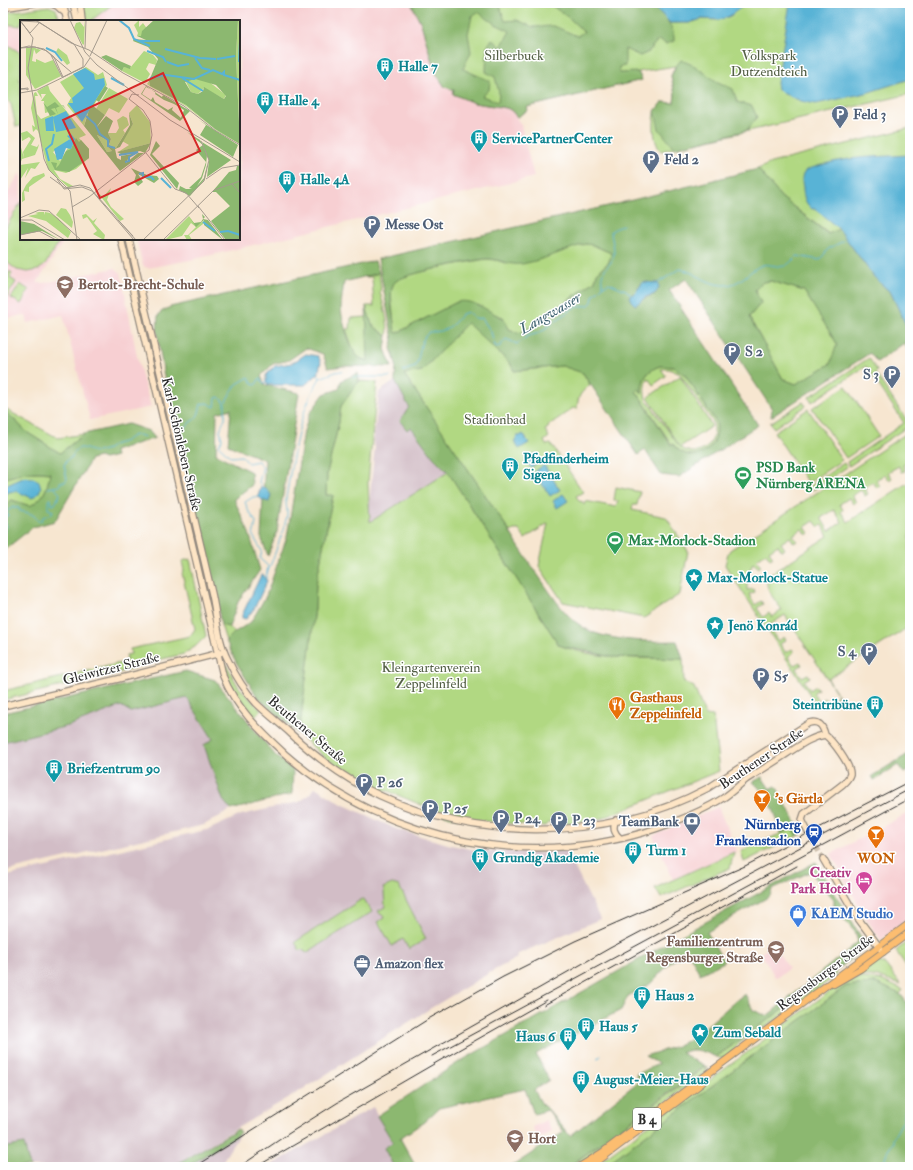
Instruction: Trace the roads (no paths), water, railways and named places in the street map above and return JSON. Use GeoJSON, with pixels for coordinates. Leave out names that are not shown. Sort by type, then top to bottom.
{"type":"FeatureCollection","features":[{"type":"Feature","properties":{"kind":"main road"},"geometry":{"type":"LineString","coordinates":[[3,8],[34,3]]}},
{"type":"Feature","properties":{"kind":"main road"},"geometry":{"type":"LineString","coordinates":[[50,3],[57,6],[66,14]]}},
{"type":"Feature","properties":{"kind":"main road"},"geometry":{"type":"LineString","coordinates":[[63,3],[67,20]]}},
{"type":"Feature","properties":{"kind":"main road"},"geometry":{"type":"LineString","coordinates":[[73,3],[77,20]]}},
{"type":"Feature","properties":{"kind":"main road"},"geometry":{"type":"LineString","coordinates":[[80,3],[82,20]]}},
{"type":"Feature","properties":{"kind":"main road","name":"Karl-Schönleben-Straße"},"geometry":{"type":"LineString","coordinates":[[121,240],[218,654]]}},
{"type":"Feature","properties":{"kind":"main road","name":"Karl-Schönleben-Straße"},"geometry":{"type":"LineString","coordinates":[[129,240],[224,651]]}},
{"type":"Feature","properties":{"kind":"main road"},"geometry":{"type":"LineString","coordinates":[[161,408],[169,410]]}},
{"type":"Feature","properties":{"kind":"main road","name":"Gleiwitzer Straße"},"geometry":{"type":"LineString","coordinates":[[3,706],[118,680],[218,654],[224,651]]}},
{"type":"Feature","properties":{"kind":"main road","name":"Beuthener Straße"},"geometry":{"type":"LineString","coordinates":[[218,654],[223,676],[235,700],[254,724],[296,763],[329,787],[349,800],[384,817],[418,829],[440,836],[500,846],[532,848],[559,847],[593,843],[620,838],[668,824],[698,812],[722,799],[758,772],[810,739],[825,734],[824,727],[820,724],[812,722],[714,784],[691,796],[648,813],[581,826],[547,829],[498,827],[464,822],[432,814],[377,794],[354,782],[326,763],[259,706],[237,677],[224,651]]}},
{"type":"Feature","properties":{"kind":"main road"},"geometry":{"type":"LineString","coordinates":[[808,832],[803,822],[803,816],[843,784],[848,779],[850,773],[849,768],[833,743],[825,734]]}},
{"type":"Feature","properties":{"kind":"main road"},"geometry":{"type":"LineString","coordinates":[[616,820],[613,828],[615,833],[620,838]]}},
{"type":"Feature","properties":{"kind":"main road"},"geometry":{"type":"LineString","coordinates":[[823,859],[857,917],[883,952]]}},
{"type":"Feature","properties":{"kind":"main road","name":"Regensburger Straße"},"geometry":{"type":"LineString","coordinates":[[580,1167],[603,1152],[910,923]]}},
{"type":"Feature","properties":{"kind":"main road","name":"Regensburger Straße"},"geometry":{"type":"LineString","coordinates":[[590,1167],[838,981],[860,969],[910,932]]}},
{"type":"Feature","properties":{"kind":"water"},"geometry":{"type":"Polygon","coordinates":[[[651,3],[743,3],[741,7],[730,16],[719,20],[702,19],[689,23],[670,23],[651,3]]]}},
{"type":"Feature","properties":{"kind":"water"},"geometry":{"type":"Polygon","coordinates":[[[790,3],[910,3],[910,79],[866,93],[816,104],[801,101],[782,93],[778,89],[777,83],[790,3]]]}},
{"type":"Feature","properties":{"kind":"water"},"geometry":{"type":"Polygon","coordinates":[[[910,155],[910,334],[891,293],[874,277],[839,229],[815,209],[812,209],[806,202],[802,180],[805,171],[827,163],[850,159],[910,155]]]}},
{"type":"Feature","properties":{"kind":"water"},"geometry":{"type":"Polygon","coordinates":[[[643,282],[658,283],[659,288],[655,294],[645,297],[635,305],[629,296],[635,293],[643,282]]]}},
{"type":"Feature","properties":{"kind":"water"},"geometry":{"type":"Polygon","coordinates":[[[306,354],[318,356],[321,362],[318,374],[305,385],[268,385],[266,382],[266,375],[275,366],[292,363],[306,354]]]}},
{"type":"Feature","properties":{"kind":"water"},"geometry":{"type":"Polygon","coordinates":[[[523,434],[529,443],[519,449],[514,441],[517,436],[523,434]]]}},
{"type":"Feature","properties":{"kind":"water"},"geometry":{"type":"Polygon","coordinates":[[[536,453],[541,461],[531,468],[525,460],[536,453]]]}},
{"type":"Feature","properties":{"kind":"water"},"geometry":{"type":"Polygon","coordinates":[[[544,465],[560,490],[550,496],[534,472],[544,465]]]}},
{"type":"Feature","properties":{"kind":"water"},"geometry":{"type":"Polygon","coordinates":[[[25,477],[33,478],[39,481],[41,488],[38,494],[32,498],[16,491],[9,492],[3,496],[3,487],[25,477]]]}},
{"type":"Feature","properties":{"kind":"water"},"geometry":{"type":"Polygon","coordinates":[[[261,487],[266,488],[271,495],[269,502],[262,500],[258,496],[261,487]]]}},
{"type":"Feature","properties":{"kind":"water"},"geometry":{"type":"Polygon","coordinates":[[[563,494],[568,501],[557,508],[553,501],[563,494]]]}},
{"type":"Feature","properties":{"kind":"water"},"geometry":{"type":"Polygon","coordinates":[[[263,574],[267,581],[254,609],[246,619],[242,618],[242,615],[261,575],[263,574]]]}},
{"type":"Feature","properties":{"kind":"waterway"},"geometry":{"type":"LineString","coordinates":[[603,285],[602,275],[611,262],[614,254],[611,231],[623,225]]}},
{"type":"Feature","properties":{"kind":"waterway","name":"Langwasser"},"geometry":{"type":"LineString","coordinates":[[658,283],[679,269],[688,271],[716,284],[724,285],[736,283],[754,269],[763,265],[785,266],[797,256],[820,260],[828,249],[847,239]]}},
{"type":"Feature","properties":{"kind":"waterway","name":"Langwasser"},"geometry":{"type":"LineString","coordinates":[[403,371],[415,367],[421,344],[429,332],[440,331],[448,328],[462,314],[468,312],[475,318],[482,318],[491,332],[495,346],[499,347],[506,339],[517,344],[528,336],[539,333],[573,308],[589,305],[592,302],[593,296],[603,286],[609,283],[626,290],[631,295]]}},
{"type":"Feature","properties":{"kind":"waterway","name":"Langwasser"},"geometry":{"type":"LineString","coordinates":[[318,374],[320,378],[342,371]]}},
{"type":"Feature","properties":{"kind":"waterway","name":"Langwasser"},"geometry":{"type":"LineString","coordinates":[[262,488],[259,482],[263,467],[258,461],[248,463],[242,456],[231,457],[219,446],[222,439],[220,430],[225,418],[225,403],[231,392],[237,384],[249,377],[252,384],[255,385],[259,379],[261,379],[263,383],[266,382]]}},
{"type":"Feature","properties":{"kind":"waterway"},"geometry":{"type":"LineString","coordinates":[[353,377],[390,377]]}},
{"type":"Feature","properties":{"kind":"waterway"},"geometry":{"type":"LineString","coordinates":[[267,574],[287,516],[286,498],[301,421],[306,406],[320,378]]}},
{"type":"Feature","properties":{"kind":"waterway","name":"Langwasser"},"geometry":{"type":"LineString","coordinates":[[180,431],[197,417],[201,404],[207,403],[215,407],[216,398],[219,397],[225,403]]}},
{"type":"Feature","properties":{"kind":"waterway","name":"Langwasser"},"geometry":{"type":"LineString","coordinates":[[48,488],[60,486],[60,482],[65,482],[67,479],[64,465],[77,449],[83,448],[97,452],[124,442],[135,435],[145,437]]}},
{"type":"Feature","properties":{"kind":"waterway","name":"Langwasser"},"geometry":{"type":"LineString","coordinates":[[3,534],[5,534],[7,527],[4,519],[8,515],[6,512],[13,507],[19,508],[20,511],[33,515],[38,521],[41,521],[43,517],[51,514],[53,511],[48,509],[48,501],[51,499],[52,505],[55,504],[60,494],[54,487]]}},
{"type":"Feature","properties":{"kind":"waterway","name":"Langwasser"},"geometry":{"type":"LineString","coordinates":[[259,496],[253,497],[245,502],[248,510],[256,522],[253,536],[262,551],[260,559],[268,566],[266,578]]}},
{"type":"Feature","properties":{"kind":"waterway"},"geometry":{"type":"LineString","coordinates":[[882,1167],[887,1152],[893,1143],[893,1138],[904,1119],[905,1110],[910,1099]]}},
{"type":"Feature","properties":{"kind":"tunnel"},"geometry":{"type":"LineString","coordinates":[[808,832],[823,859]]}},
{"type":"Feature","properties":{"kind":"railway"},"geometry":{"type":"LineString","coordinates":[[194,1167],[430,1018],[503,977],[575,941],[745,866],[910,781]]}},
{"type":"Feature","properties":{"kind":"railway"},"geometry":{"type":"LineString","coordinates":[[239,1167],[337,1103],[610,948],[910,789]]}},
{"type":"Feature","properties":{"kind":"railway"},"geometry":{"type":"LineString","coordinates":[[432,1056],[910,798]]}},
{"type":"Feature","properties":{"kind":"railway"},"geometry":{"type":"LineString","coordinates":[[544,1005],[797,866]]}},
{"type":"Feature","properties":{"kind":"railway"},"geometry":{"type":"LineString","coordinates":[[256,1167],[547,1000]]}},
{"type":"Feature","properties":{"kind":"place","name":"Halle 7"},"geometry":{"type":"Point","coordinates":[385,81]}},
{"type":"Feature","properties":{"kind":"place","name":"Halle 4"},"geometry":{"type":"Point","coordinates":[265,115]}},
{"type":"Feature","properties":{"kind":"place","name":"Feld 3"},"geometry":{"type":"Point","coordinates":[840,129]}},
{"type":"Feature","properties":{"kind":"place","name":"ServicePartnerCenter"},"geometry":{"type":"Point","coordinates":[479,153]}},
{"type":"Feature","properties":{"kind":"place","name":"Feld 2"},"geometry":{"type":"Point","coordinates":[651,174]}},
{"type":"Feature","properties":{"kind":"place","name":"Halle 4A"},"geometry":{"type":"Point","coordinates":[287,194]}},
{"type":"Feature","properties":{"kind":"place","name":"Messe Ost"},"geometry":{"type":"Point","coordinates":[372,239]}},
{"type":"Feature","properties":{"kind":"place","name":"Bertolt-Brecht-Schule"},"geometry":{"type":"Point","coordinates":[65,299]}},
{"type":"Feature","properties":{"kind":"place","name":"S 2"},"geometry":{"type":"Point","coordinates":[732,366]}},
{"type":"Feature","properties":{"kind":"place","name":"S 3"},"geometry":{"type":"Point","coordinates":[892,389]}},
{"type":"Feature","properties":{"kind":"place","name":"Pfadfinderheim Sigena"},"geometry":{"type":"Point","coordinates":[510,481]}},
{"type":"Feature","properties":{"kind":"place","name":"PSD Bank Nürnberg ARENA"},"geometry":{"type":"Point","coordinates":[743,490]}},
{"type":"Feature","properties":{"kind":"place","name":"Max-Morlock-Stadion"},"geometry":{"type":"Point","coordinates":[615,555]}},
{"type":"Feature","properties":{"kind":"place","name":"Max-Morlock-Statue"},"geometry":{"type":"Point","coordinates":[694,592]}},
{"type":"Feature","properties":{"kind":"place","name":"Jenö Konrád"},"geometry":{"type":"Point","coordinates":[715,640]}},
{"type":"Feature","properties":{"kind":"place","name":"S 4"},"geometry":{"type":"Point","coordinates":[869,666]}},
{"type":"Feature","properties":{"kind":"place","name":"S5"},"geometry":{"type":"Point","coordinates":[761,691]}},
{"type":"Feature","properties":{"kind":"place","name":"Steintribüne"},"geometry":{"type":"Point","coordinates":[875,719]}},
{"type":"Feature","properties":{"kind":"place","name":"Gasthaus Zeppelinfeld"},"geometry":{"type":"Point","coordinates":[617,720]}},
{"type":"Feature","properties":{"kind":"place","name":"Briefzentrum 90"},"geometry":{"type":"Point","coordinates":[54,783]}},
{"type":"Feature","properties":{"kind":"place","name":"P 26"},"geometry":{"type":"Point","coordinates":[364,797]}},
{"type":"Feature","properties":{"kind":"place","name":"'s Gärtla"},"geometry":{"type":"Point","coordinates":[762,813]}},
{"type":"Feature","properties":{"kind":"place","name":"P 25"},"geometry":{"type":"Point","coordinates":[430,823]}},
{"type":"Feature","properties":{"kind":"place","name":"P 24"},"geometry":{"type":"Point","coordinates":[501,833]}},
{"type":"Feature","properties":{"kind":"place","name":"P 23"},"geometry":{"type":"Point","coordinates":[559,835]}},
{"type":"Feature","properties":{"kind":"place","name":"TeamBank"},"geometry":{"type":"Point","coordinates":[692,836]}},
{"type":"Feature","properties":{"kind":"place","name":"Nürnberg Frankenstadion"},"geometry":{"type":"Point","coordinates":[814,847]}},
{"type":"Feature","properties":{"kind":"place","name":"WON"},"geometry":{"type":"Point","coordinates":[876,849]}},
{"type":"Feature","properties":{"kind":"place","name":"Turm 1"},"geometry":{"type":"Point","coordinates":[633,865]}},
{"type":"Feature","properties":{"kind":"place","name":"Grundig Akademie"},"geometry":{"type":"Point","coordinates":[480,872]}},
{"type":"Feature","properties":{"kind":"place","name":"Creativ Park Hotel"},"geometry":{"type":"Point","coordinates":[864,895]}},
{"type":"Feature","properties":{"kind":"place","name":"KAEM Studio"},"geometry":{"type":"Point","coordinates":[798,928]}},
{"type":"Feature","properties":{"kind":"place","name":"Familienzentrum Regensburger Straße"},"geometry":{"type":"Point","coordinates":[776,964]}},
{"type":"Feature","properties":{"kind":"place","name":"Amazon flex"},"geometry":{"type":"Point","coordinates":[362,978]}},
{"type":"Feature","properties":{"kind":"place","name":"Haus 2"},"geometry":{"type":"Point","coordinates":[642,1010]}},
{"type":"Feature","properties":{"kind":"place","name":"Haus 5"},"geometry":{"type":"Point","coordinates":[586,1041]}},
{"type":"Feature","properties":{"kind":"place","name":"Zum Sebald"},"geometry":{"type":"Point","coordinates":[700,1047]}},
{"type":"Feature","properties":{"kind":"place","name":"Haus 6"},"geometry":{"type":"Point","coordinates":[568,1051]}},
{"type":"Feature","properties":{"kind":"place","name":"August-Meier-Haus"},"geometry":{"type":"Point","coordinates":[581,1094]}},
{"type":"Feature","properties":{"kind":"place","name":"Hort"},"geometry":{"type":"Point","coordinates":[515,1153]}},
{"type":"Feature","properties":{"kind":"park label","name":"Silberbuck"},"geometry":{"type":"Point","coordinates":[514,55]}},
{"type":"Feature","properties":{"kind":"park label","name":"Volkspark Dutzendteich"},"geometry":{"type":"Point","coordinates":[769,64]}},
{"type":"Feature","properties":{"kind":"park label","name":"Stadionbad"},"geometry":{"type":"Point","coordinates":[495,419]}},
{"type":"Feature","properties":{"kind":"park label","name":"Kleingartenverein Zeppelinfeld"},"geometry":{"type":"Point","coordinates":[431,676]}}]}
